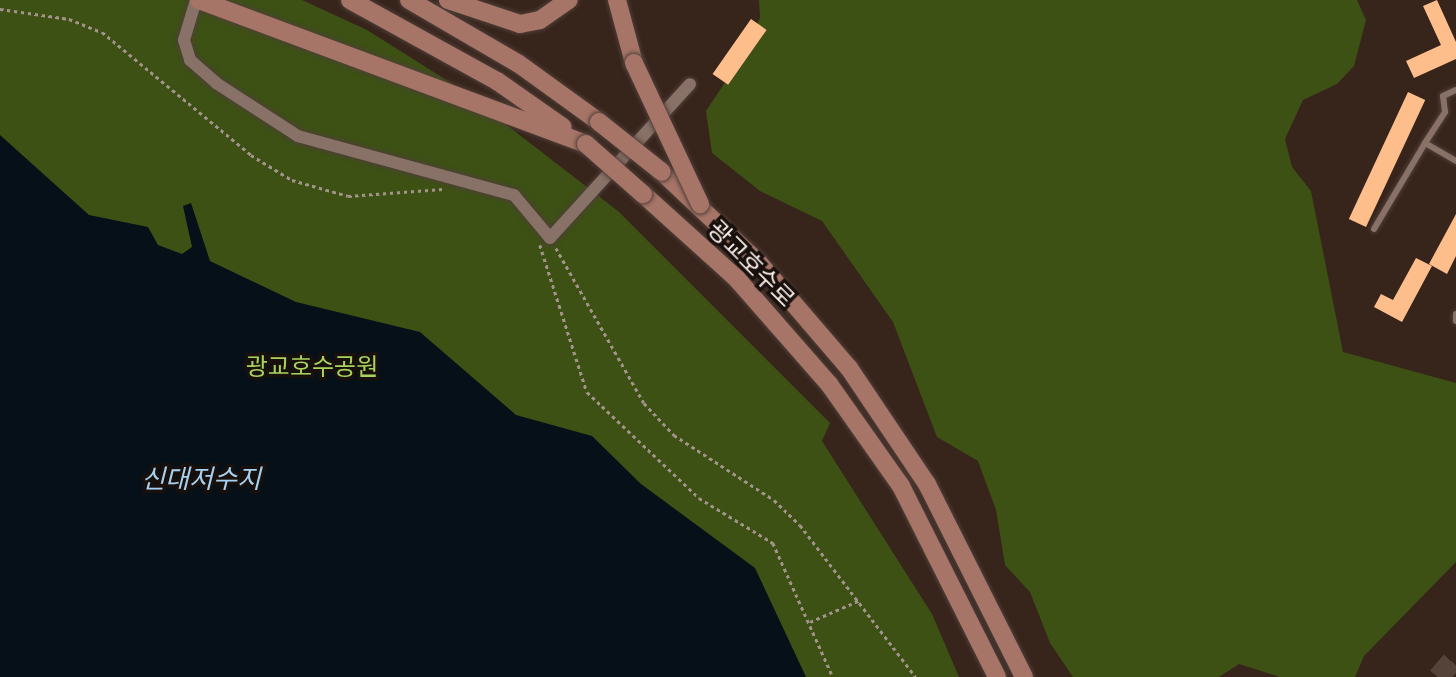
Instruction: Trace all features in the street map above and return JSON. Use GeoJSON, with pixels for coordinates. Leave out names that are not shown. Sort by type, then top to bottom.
{"type":"FeatureCollection","features":[{"type":"Feature","properties":{"kind":"main road"},"geometry":{"type":"LineString","coordinates":[[197,0],[586,144]]}},
{"type":"Feature","properties":{"kind":"main road","name":"광교호수로"},"geometry":{"type":"LineString","coordinates":[[350,0],[497,81],[586,144],[737,279],[836,394],[901,486],[997,677]]}},
{"type":"Feature","properties":{"kind":"main road","name":"광교호수로"},"geometry":{"type":"LineString","coordinates":[[409,0],[519,64],[662,172],[700,204],[803,313],[880,412],[968,557],[1024,677]]}},
{"type":"Feature","properties":{"kind":"main road"},"geometry":{"type":"LineString","coordinates":[[448,0],[520,24],[540,20],[569,0]]}},
{"type":"Feature","properties":{"kind":"main road"},"geometry":{"type":"LineString","coordinates":[[617,0],[634,63],[700,204]]}},
{"type":"Feature","properties":{"kind":"street"},"geometry":{"type":"LineString","coordinates":[[197,0],[184,40],[190,60],[216,83],[298,135],[514,195],[550,238],[690,84]]}},
{"type":"Feature","properties":{"kind":"lane"},"geometry":{"type":"LineString","coordinates":[[1374,229],[1445,112],[1443,96],[1456,90]]}},
{"type":"Feature","properties":{"kind":"lane"},"geometry":{"type":"LineString","coordinates":[[1426,143],[1456,161]]}},
{"type":"Feature","properties":{"kind":"lane"},"geometry":{"type":"LineString","coordinates":[[1456,314],[1456,321]]}},
{"type":"Feature","properties":{"kind":"path"},"geometry":{"type":"LineString","coordinates":[[0,9],[59,17],[102,32],[251,155],[292,180],[348,196],[450,190]]}},
{"type":"Feature","properties":{"kind":"path"},"geometry":{"type":"LineString","coordinates":[[536,234],[587,392],[699,498],[773,543],[833,677]]}},
{"type":"Feature","properties":{"kind":"path"},"geometry":{"type":"LineString","coordinates":[[550,238],[644,403],[674,435],[774,500],[860,600],[916,677]]}},
{"type":"Feature","properties":{"kind":"path"},"geometry":{"type":"LineString","coordinates":[[810,622],[860,600]]}},
{"type":"Feature","properties":{"kind":"green space","name":"광교호수공원"},"geometry":{"type":"Polygon","coordinates":[[[0,0],[302,0],[367,30],[459,88],[618,211],[830,423],[822,441],[932,614],[959,677],[0,677],[0,0]]]}},
{"type":"Feature","properties":{"kind":"green space"},"geometry":{"type":"Polygon","coordinates":[[[759,0],[1357,0],[1366,20],[1354,66],[1337,84],[1303,100],[1285,139],[1292,167],[1311,191],[1343,352],[1456,383],[1456,562],[1364,656],[1355,677],[1280,677],[1239,664],[1219,677],[1073,677],[1050,643],[1030,592],[1005,565],[996,510],[978,461],[937,437],[893,322],[822,221],[760,191],[712,153],[706,111],[746,51],[760,18],[759,0]]]}},
{"type":"Feature","properties":{"kind":"water","name":"신대저수지"},"geometry":{"type":"Polygon","coordinates":[[[0,135],[89,215],[148,227],[158,245],[182,254],[192,247],[183,206],[191,203],[210,261],[296,302],[420,332],[516,415],[592,436],[641,484],[755,568],[806,677],[0,677],[0,135]]]}},
{"type":"Feature","properties":{"kind":"building"},"geometry":{"type":"Polygon","coordinates":[[[1437,0],[1456,42],[1456,59],[1414,78],[1406,61],[1441,45],[1423,6],[1437,0]]]}},
{"type":"Feature","properties":{"kind":"building"},"geometry":{"type":"Polygon","coordinates":[[[751,19],[767,30],[728,85],[713,74],[751,19]]]}},
{"type":"Feature","properties":{"kind":"building"},"geometry":{"type":"Polygon","coordinates":[[[1408,92],[1425,100],[1366,227],[1349,219],[1408,92]]]}},
{"type":"Feature","properties":{"kind":"building"},"geometry":{"type":"Polygon","coordinates":[[[1456,214],[1456,256],[1447,274],[1429,264],[1456,214]]]}},
{"type":"Feature","properties":{"kind":"building"},"geometry":{"type":"Polygon","coordinates":[[[1416,258],[1432,266],[1402,322],[1374,307],[1381,294],[1393,300],[1416,258]]]}},
{"type":"Feature","properties":{"kind":"tunnel"},"geometry":{"type":"LineString","coordinates":[[1438,677],[1456,656]]}}]}
